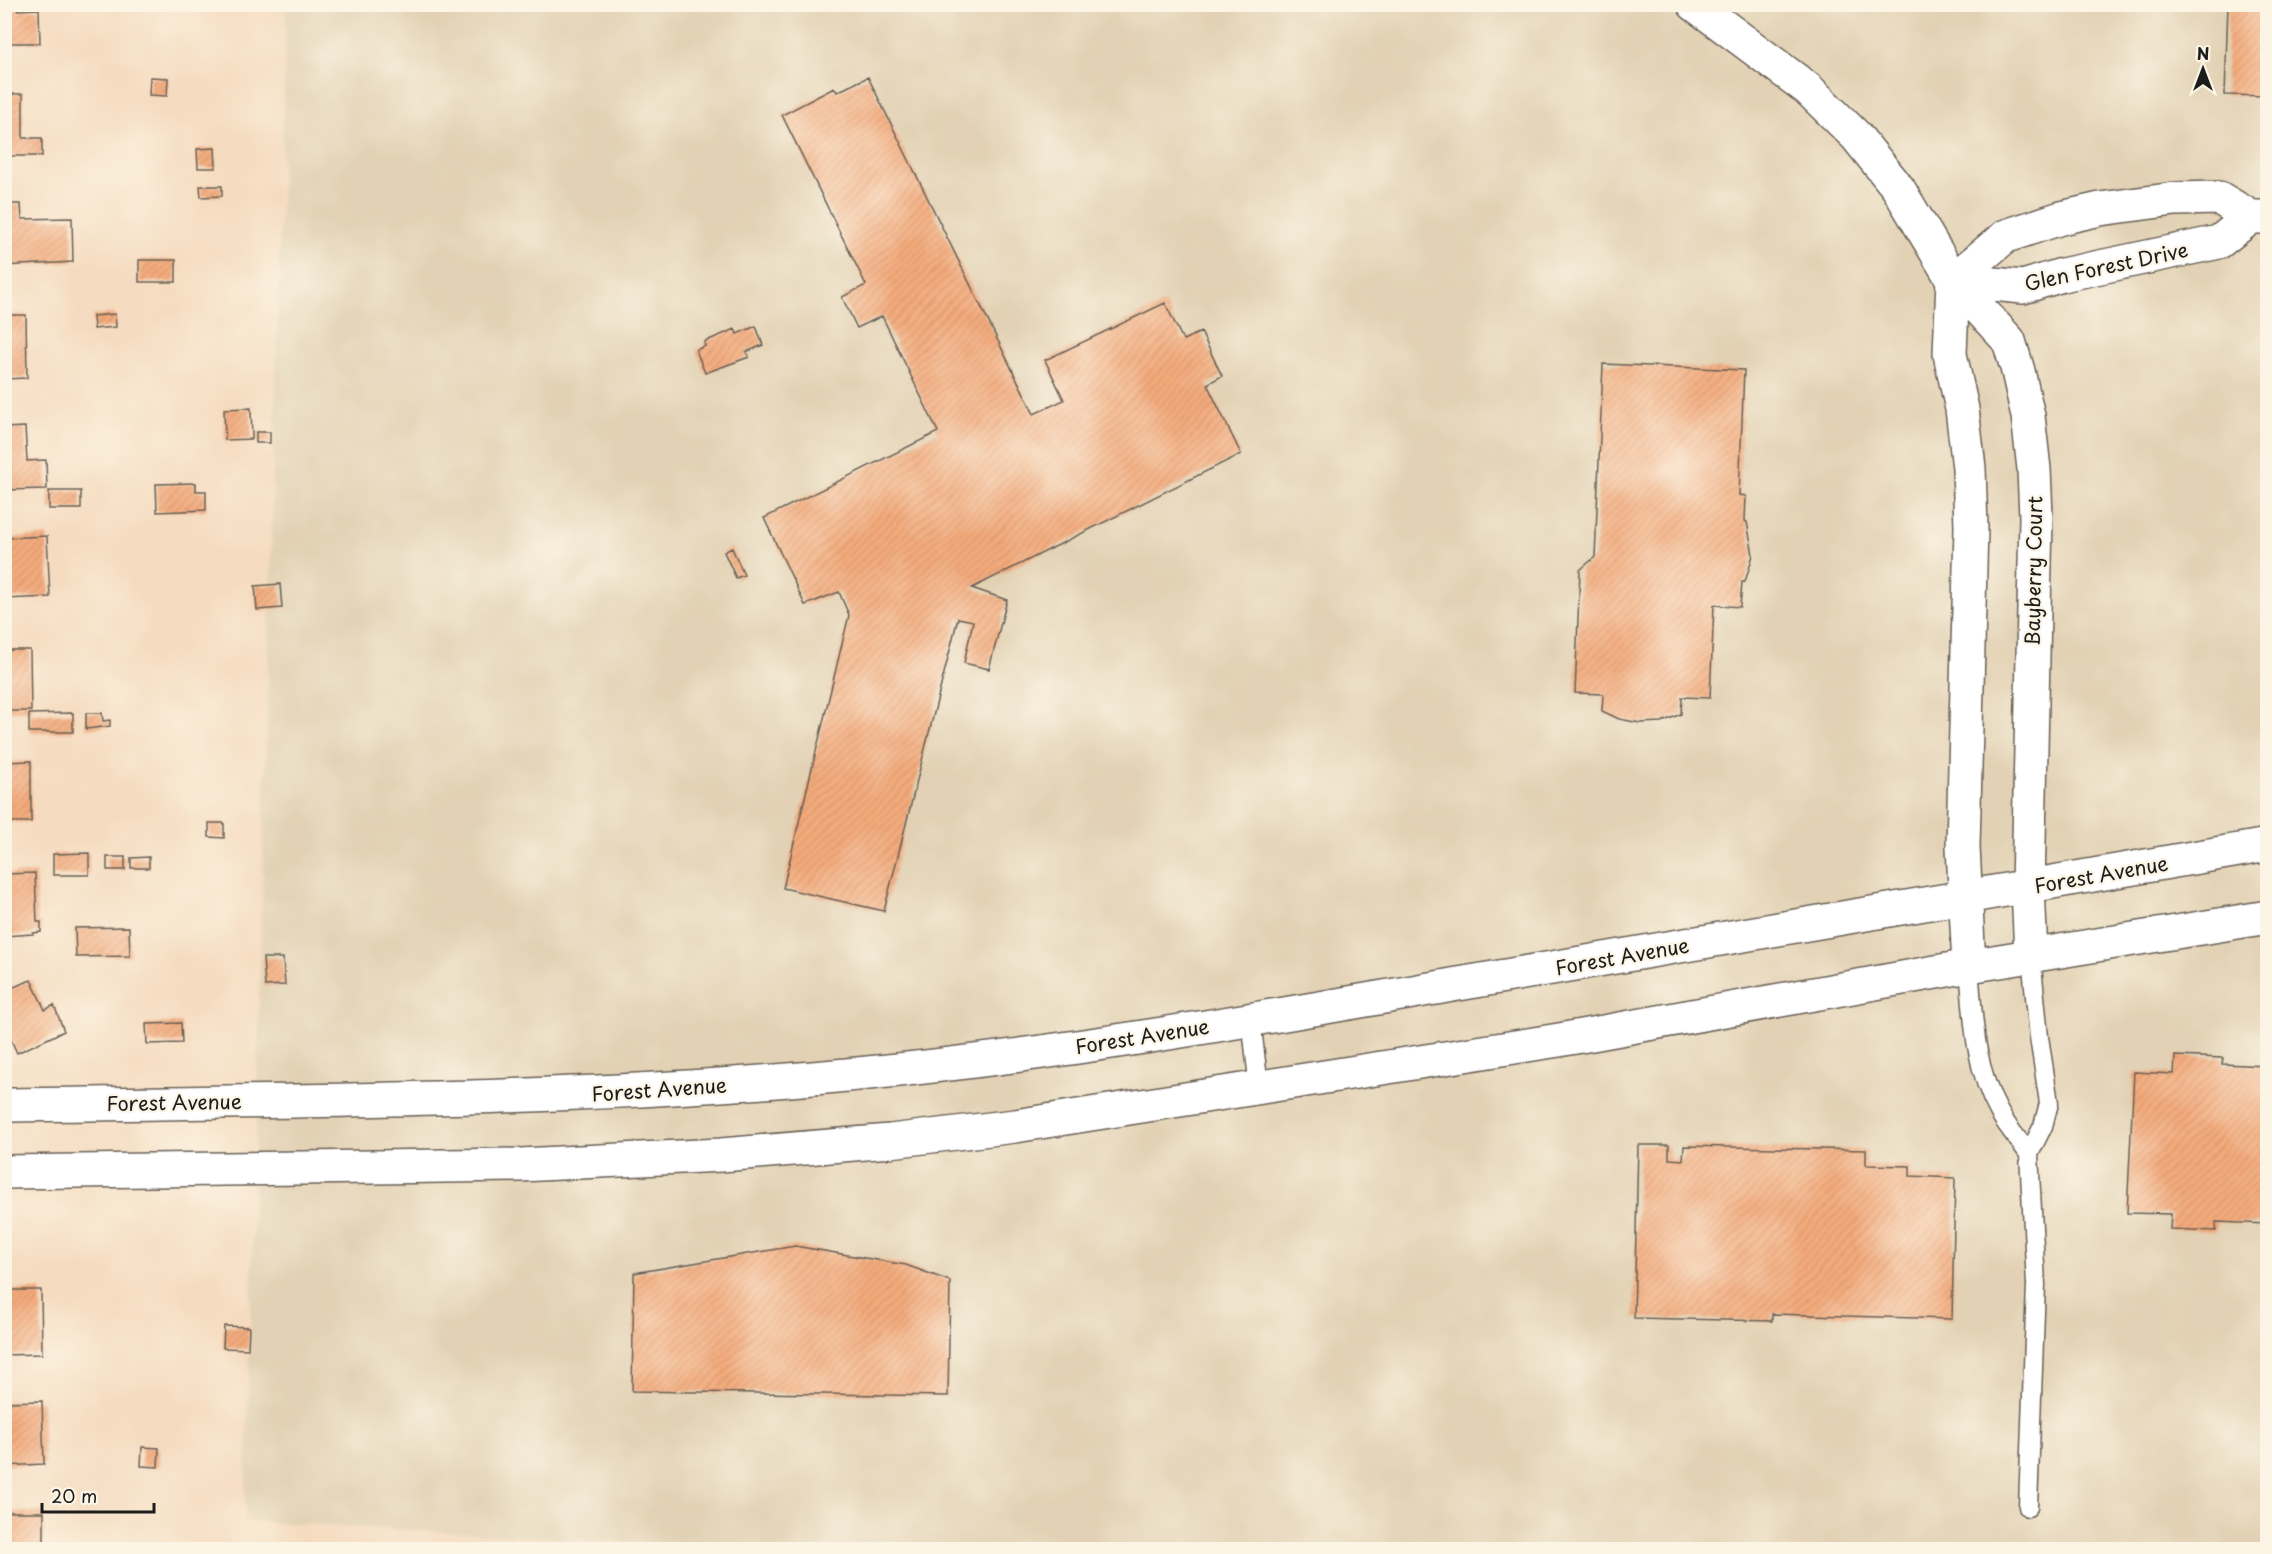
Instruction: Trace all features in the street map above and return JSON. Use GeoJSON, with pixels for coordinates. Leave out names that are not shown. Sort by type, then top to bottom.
{"type":"FeatureCollection","features":[{"type":"Feature","properties":{"kind":"main road","name":"Bayberry Court"},"geometry":{"type":"LineString","coordinates":[[1694,4],[1808,89],[1856,136],[1898,188],[1953,280],[2009,341],[2028,416],[2036,517],[2028,887],[2031,956]]}},
{"type":"Feature","properties":{"kind":"main road","name":"Glen Forest Drive"},"geometry":{"type":"LineString","coordinates":[[1953,280],[2006,236],[2061,218],[2100,209],[2175,199],[2219,198],[2259,218]]}},
{"type":"Feature","properties":{"kind":"main road","name":"Glen Forest Drive"},"geometry":{"type":"LineString","coordinates":[[1953,280],[2023,287],[2062,275],[2219,242],[2259,218]]}},
{"type":"Feature","properties":{"kind":"main road"},"geometry":{"type":"LineString","coordinates":[[1953,280],[1950,354],[1962,409],[1969,468],[1971,527],[1963,847],[1969,966]]}},
{"type":"Feature","properties":{"kind":"main road","name":"Forest Avenue"},"geometry":{"type":"LineString","coordinates":[[4,1105],[524,1096],[828,1077],[966,1062],[1127,1040],[2268,846]]}},
{"type":"Feature","properties":{"kind":"main road"},"geometry":{"type":"LineString","coordinates":[[4,1172],[520,1165],[721,1155],[890,1141],[1015,1126],[1559,1040],[1969,966],[2268,917]]}},
{"type":"Feature","properties":{"kind":"lane"},"geometry":{"type":"LineString","coordinates":[[2028,1508],[2036,1284],[2029,1154],[2043,1126],[2049,1103],[2038,1037],[2031,956]]}},
{"type":"Feature","properties":{"kind":"lane"},"geometry":{"type":"LineString","coordinates":[[1969,966],[1974,1029],[1978,1057],[1986,1086],[2000,1114],[2029,1154]]}},
{"type":"Feature","properties":{"kind":"lane"},"geometry":{"type":"LineString","coordinates":[[1251,1019],[1259,1088]]}},
{"type":"Feature","properties":{"kind":"shaded area"},"geometry":{"type":"Polygon","coordinates":[[[286,5],[2267,5],[2267,1549],[771,1550],[245,1521],[286,5]]]}},
{"type":"Feature","properties":{"kind":"building"},"geometry":{"type":"Polygon","coordinates":[[[4,4],[17,4],[17,10],[39,9],[40,43],[4,43],[4,4]]]}},
{"type":"Feature","properties":{"kind":"building"},"geometry":{"type":"Polygon","coordinates":[[[2228,4],[2268,4],[2268,96],[2225,95],[2228,4]]]}},
{"type":"Feature","properties":{"kind":"building"},"geometry":{"type":"Polygon","coordinates":[[[150,77],[168,78],[167,96],[149,95],[150,77]]]}},
{"type":"Feature","properties":{"kind":"building"},"geometry":{"type":"Polygon","coordinates":[[[868,77],[1034,414],[1064,400],[1045,360],[1165,303],[1183,340],[1201,332],[1222,376],[1207,384],[1241,454],[972,588],[1007,600],[989,669],[964,663],[973,621],[958,618],[884,911],[783,888],[849,615],[839,592],[805,605],[764,518],[938,432],[882,316],[857,328],[842,297],[866,285],[782,115],[834,88],[837,92],[868,77]]]}},
{"type":"Feature","properties":{"kind":"building"},"geometry":{"type":"Polygon","coordinates":[[[4,94],[23,94],[23,138],[42,138],[42,156],[4,156],[4,94]]]}},
{"type":"Feature","properties":{"kind":"building"},"geometry":{"type":"Polygon","coordinates":[[[215,148],[216,168],[198,168],[197,149],[215,148]]]}},
{"type":"Feature","properties":{"kind":"building"},"geometry":{"type":"Polygon","coordinates":[[[200,186],[222,186],[222,196],[201,197],[200,186]]]}},
{"type":"Feature","properties":{"kind":"building"},"geometry":{"type":"Polygon","coordinates":[[[4,204],[21,204],[22,219],[72,218],[73,262],[4,266],[4,204]]]}},
{"type":"Feature","properties":{"kind":"building"},"geometry":{"type":"Polygon","coordinates":[[[139,260],[176,260],[176,282],[139,282],[139,260]]]}},
{"type":"Feature","properties":{"kind":"building"},"geometry":{"type":"Polygon","coordinates":[[[115,314],[116,327],[94,329],[93,316],[115,314]]]}},
{"type":"Feature","properties":{"kind":"building"},"geometry":{"type":"Polygon","coordinates":[[[4,315],[26,315],[27,378],[4,379],[4,315]]]}},
{"type":"Feature","properties":{"kind":"building"},"geometry":{"type":"Polygon","coordinates":[[[756,326],[763,345],[746,352],[749,357],[705,373],[696,350],[705,346],[704,342],[735,329],[737,334],[756,326]]]}},
{"type":"Feature","properties":{"kind":"building"},"geometry":{"type":"Polygon","coordinates":[[[1603,364],[1744,370],[1739,495],[1746,496],[1745,521],[1753,555],[1745,582],[1742,582],[1740,607],[1714,605],[1710,698],[1682,697],[1681,714],[1662,722],[1640,723],[1619,719],[1602,711],[1603,694],[1575,693],[1580,570],[1595,557],[1603,364]]]}},
{"type":"Feature","properties":{"kind":"building"},"geometry":{"type":"Polygon","coordinates":[[[251,408],[252,439],[225,440],[224,409],[251,408]]]}},
{"type":"Feature","properties":{"kind":"building"},"geometry":{"type":"Polygon","coordinates":[[[25,427],[27,461],[46,460],[47,489],[4,490],[4,428],[25,427]]]}},
{"type":"Feature","properties":{"kind":"building"},"geometry":{"type":"Polygon","coordinates":[[[256,432],[270,432],[270,443],[256,443],[256,432]]]}},
{"type":"Feature","properties":{"kind":"building"},"geometry":{"type":"Polygon","coordinates":[[[196,483],[196,491],[206,491],[206,510],[157,512],[156,484],[196,483]]]}},
{"type":"Feature","properties":{"kind":"building"},"geometry":{"type":"Polygon","coordinates":[[[49,491],[81,491],[81,509],[49,509],[49,491]]]}},
{"type":"Feature","properties":{"kind":"building"},"geometry":{"type":"Polygon","coordinates":[[[47,536],[50,597],[4,599],[4,538],[47,536]]]}},
{"type":"Feature","properties":{"kind":"building"},"geometry":{"type":"Polygon","coordinates":[[[732,548],[744,575],[736,578],[724,552],[732,548]]]}},
{"type":"Feature","properties":{"kind":"building"},"geometry":{"type":"Polygon","coordinates":[[[280,584],[282,608],[257,610],[255,586],[280,584]]]}},
{"type":"Feature","properties":{"kind":"building"},"geometry":{"type":"Polygon","coordinates":[[[4,650],[30,650],[31,711],[4,711],[4,650]]]}},
{"type":"Feature","properties":{"kind":"building"},"geometry":{"type":"Polygon","coordinates":[[[73,713],[73,732],[29,732],[29,714],[73,713]]]}},
{"type":"Feature","properties":{"kind":"building"},"geometry":{"type":"Polygon","coordinates":[[[86,713],[102,713],[103,721],[110,720],[110,726],[86,729],[86,713]]]}},
{"type":"Feature","properties":{"kind":"building"},"geometry":{"type":"Polygon","coordinates":[[[31,761],[31,822],[4,822],[4,762],[31,761]]]}},
{"type":"Feature","properties":{"kind":"building"},"geometry":{"type":"Polygon","coordinates":[[[209,823],[224,823],[224,838],[209,837],[209,823]]]}},
{"type":"Feature","properties":{"kind":"building"},"geometry":{"type":"Polygon","coordinates":[[[89,853],[89,875],[53,875],[53,854],[89,853]]]}},
{"type":"Feature","properties":{"kind":"building"},"geometry":{"type":"Polygon","coordinates":[[[107,857],[125,857],[125,870],[107,870],[107,857]]]}},
{"type":"Feature","properties":{"kind":"building"},"geometry":{"type":"Polygon","coordinates":[[[149,857],[149,868],[131,868],[131,858],[149,857]]]}},
{"type":"Feature","properties":{"kind":"building"},"geometry":{"type":"Polygon","coordinates":[[[35,873],[37,922],[41,922],[41,932],[4,936],[4,874],[35,873]]]}},
{"type":"Feature","properties":{"kind":"building"},"geometry":{"type":"Polygon","coordinates":[[[129,927],[130,956],[76,957],[75,928],[129,927]]]}},
{"type":"Feature","properties":{"kind":"building"},"geometry":{"type":"Polygon","coordinates":[[[263,958],[283,958],[285,985],[265,986],[263,958]]]}},
{"type":"Feature","properties":{"kind":"building"},"geometry":{"type":"Polygon","coordinates":[[[31,980],[45,1010],[54,1005],[64,1031],[17,1053],[4,1024],[4,991],[31,980]]]}},
{"type":"Feature","properties":{"kind":"building"},"geometry":{"type":"Polygon","coordinates":[[[181,1023],[182,1043],[147,1044],[146,1024],[181,1023]]]}},
{"type":"Feature","properties":{"kind":"building"},"geometry":{"type":"Polygon","coordinates":[[[2175,1056],[2223,1058],[2222,1064],[2268,1066],[2268,1224],[2216,1222],[2216,1231],[2170,1229],[2171,1214],[2127,1213],[2134,1072],[2174,1074],[2175,1056]]]}},
{"type":"Feature","properties":{"kind":"building"},"geometry":{"type":"Polygon","coordinates":[[[1638,1145],[1669,1145],[1669,1159],[1683,1160],[1684,1146],[1866,1150],[1866,1165],[1910,1166],[1910,1176],[1955,1178],[1952,1319],[1772,1314],[1772,1321],[1634,1318],[1638,1145]]]}},
{"type":"Feature","properties":{"kind":"building"},"geometry":{"type":"Polygon","coordinates":[[[795,1246],[906,1265],[950,1281],[948,1396],[632,1391],[634,1273],[795,1246]]]}},
{"type":"Feature","properties":{"kind":"building"},"geometry":{"type":"Polygon","coordinates":[[[4,1290],[41,1290],[42,1354],[4,1355],[4,1290]]]}},
{"type":"Feature","properties":{"kind":"building"},"geometry":{"type":"Polygon","coordinates":[[[224,1326],[249,1327],[248,1349],[223,1348],[224,1326]]]}},
{"type":"Feature","properties":{"kind":"building"},"geometry":{"type":"Polygon","coordinates":[[[42,1401],[44,1464],[4,1466],[4,1402],[42,1401]]]}},
{"type":"Feature","properties":{"kind":"building"},"geometry":{"type":"Polygon","coordinates":[[[142,1447],[159,1448],[158,1467],[141,1466],[142,1447]]]}},
{"type":"Feature","properties":{"kind":"building"},"geometry":{"type":"Polygon","coordinates":[[[4,1512],[44,1512],[44,1550],[4,1550],[4,1512]]]}}]}
